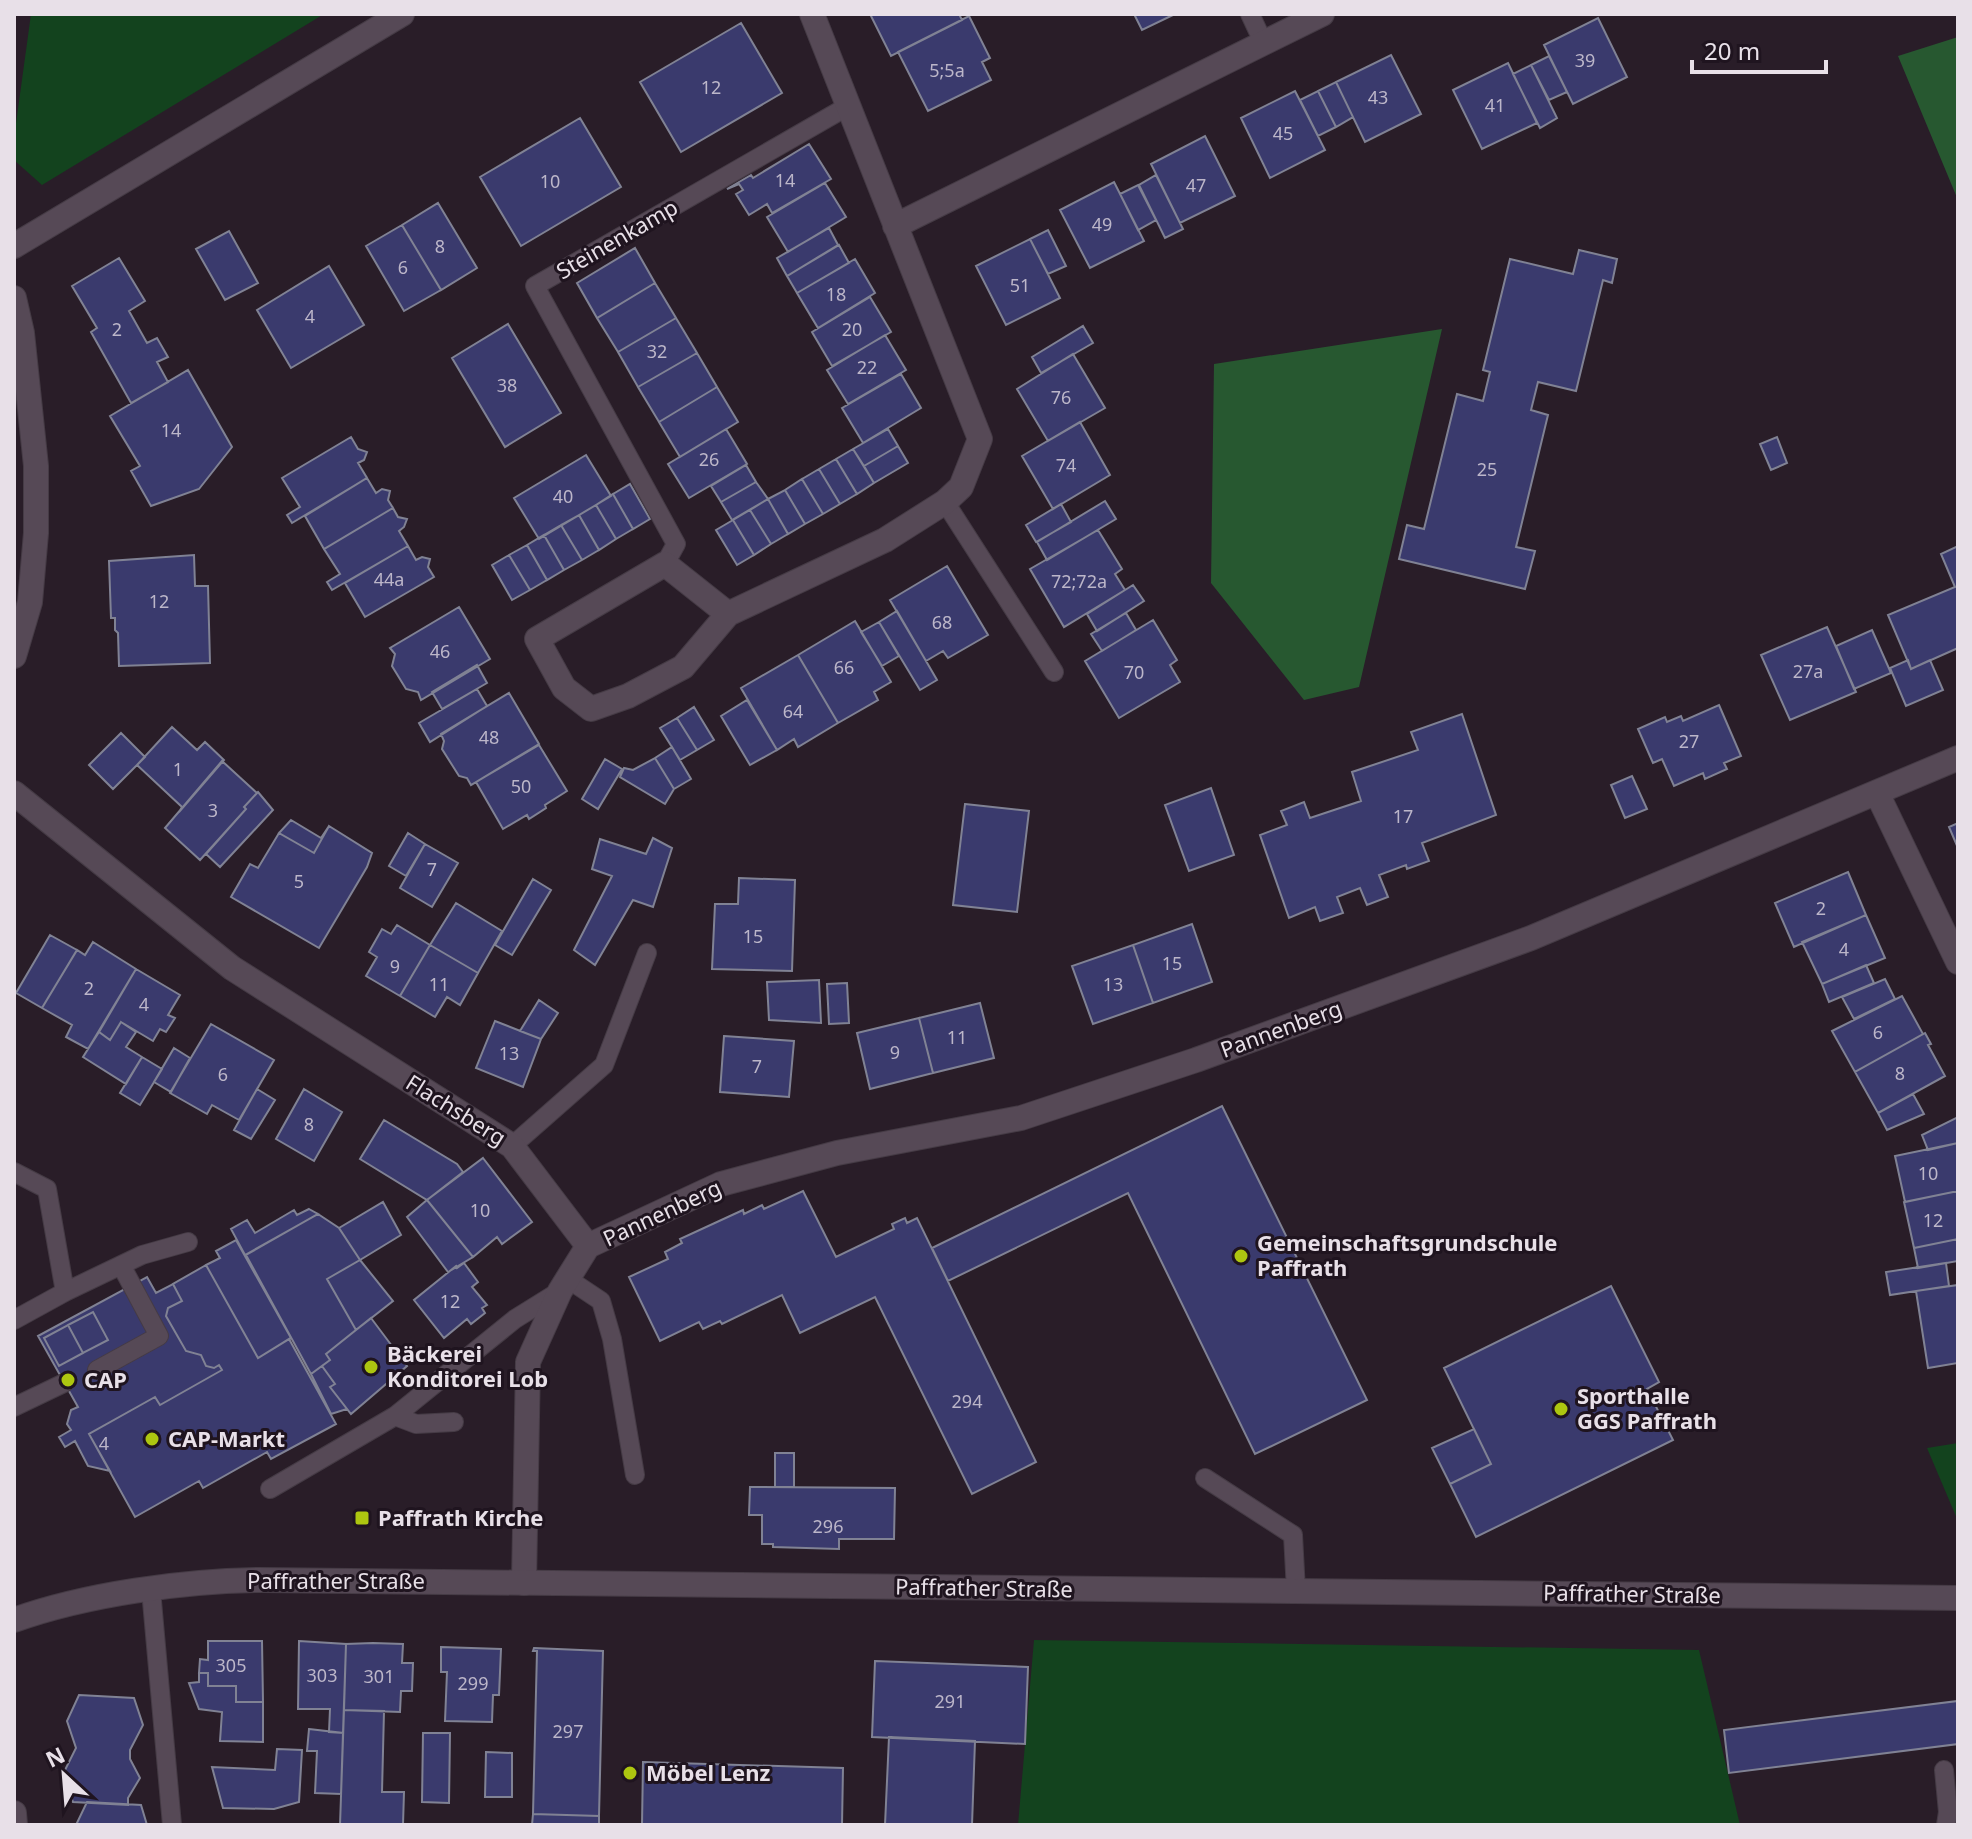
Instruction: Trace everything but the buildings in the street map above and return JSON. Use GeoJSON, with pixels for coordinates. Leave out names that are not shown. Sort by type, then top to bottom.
{"type":"FeatureCollection","features":[{"type":"Feature","properties":{"kind":"street"},"geometry":{"type":"LineString","coordinates":[[14,246],[402,14]]}},
{"type":"Feature","properties":{"kind":"street"},"geometry":{"type":"LineString","coordinates":[[728,614],[665,564],[537,639],[564,688],[591,709],[628,696],[683,667],[728,614],[885,540],[945,502],[961,487],[980,439],[812,14]]}},
{"type":"Feature","properties":{"kind":"street"},"geometry":{"type":"LineString","coordinates":[[895,226],[1322,14]]}},
{"type":"Feature","properties":{"kind":"street"},"geometry":{"type":"LineString","coordinates":[[14,298],[22,333],[36,466],[36,533],[30,602],[14,656]]}},
{"type":"Feature","properties":{"kind":"street","name":"Pannenberg"},"geometry":{"type":"LineString","coordinates":[[588,1246],[721,1184],[837,1153],[1021,1118],[1196,1060],[1531,938],[1958,758]]}},
{"type":"Feature","properties":{"kind":"street","name":"Flachsberg"},"geometry":{"type":"LineString","coordinates":[[14,793],[232,968],[512,1146],[588,1246]]}},
{"type":"Feature","properties":{"kind":"street"},"geometry":{"type":"LineString","coordinates":[[1877,793],[1958,962]]}},
{"type":"Feature","properties":{"kind":"street"},"geometry":{"type":"LineString","coordinates":[[524,1583],[528,1362],[564,1285],[588,1246]]}},
{"type":"Feature","properties":{"kind":"street","name":"Paffrather Straße"},"geometry":{"type":"LineString","coordinates":[[14,1620],[45,1609],[107,1595],[244,1580],[1958,1598]]}},
{"type":"Feature","properties":{"kind":"street"},"geometry":{"type":"LineString","coordinates":[[14,1813],[15,1825]]}},
{"type":"Feature","properties":{"kind":"lane"},"geometry":{"type":"LineString","coordinates":[[1250,14],[1264,44]]}},
{"type":"Feature","properties":{"kind":"lane","name":"Steinenkamp"},"geometry":{"type":"LineString","coordinates":[[665,564],[676,544],[535,286],[850,105]]}},
{"type":"Feature","properties":{"kind":"lane"},"geometry":{"type":"LineString","coordinates":[[945,502],[1054,672]]}},
{"type":"Feature","properties":{"kind":"lane"},"geometry":{"type":"LineString","coordinates":[[512,1146],[604,1065],[647,953]]}},
{"type":"Feature","properties":{"kind":"lane"},"geometry":{"type":"LineString","coordinates":[[14,1172],[47,1189],[65,1292]]}},
{"type":"Feature","properties":{"kind":"lane"},"geometry":{"type":"LineString","coordinates":[[14,1320],[142,1255],[188,1242]]}},
{"type":"Feature","properties":{"kind":"lane"},"geometry":{"type":"LineString","coordinates":[[97,1370],[159,1336],[121,1265]]}},
{"type":"Feature","properties":{"kind":"lane"},"geometry":{"type":"LineString","coordinates":[[270,1489],[395,1416],[515,1319],[564,1285],[601,1301],[612,1339],[635,1475]]}},
{"type":"Feature","properties":{"kind":"lane"},"geometry":{"type":"LineString","coordinates":[[14,1407],[64,1383]]}},
{"type":"Feature","properties":{"kind":"lane"},"geometry":{"type":"LineString","coordinates":[[395,1416],[416,1424],[454,1422]]}},
{"type":"Feature","properties":{"kind":"lane"},"geometry":{"type":"LineString","coordinates":[[1205,1478],[1293,1535],[1296,1591]]}},
{"type":"Feature","properties":{"kind":"lane"},"geometry":{"type":"LineString","coordinates":[[151,1590],[172,1825]]}},
{"type":"Feature","properties":{"kind":"lane"},"geometry":{"type":"LineString","coordinates":[[1944,1770],[1948,1812],[1946,1825]]}},
{"type":"Feature","properties":{"kind":"green space"},"geometry":{"type":"Polygon","coordinates":[[[31,14],[324,14],[42,185],[14,160],[14,138],[31,14]]]}},
{"type":"Feature","properties":{"kind":"green space"},"geometry":{"type":"Polygon","coordinates":[[[1958,37],[1958,200],[1898,56],[1958,37]]]}},
{"type":"Feature","properties":{"kind":"green space"},"geometry":{"type":"Polygon","coordinates":[[[1442,329],[1359,687],[1304,700],[1211,583],[1214,364],[1442,329]]]}},
{"type":"Feature","properties":{"kind":"green space"},"geometry":{"type":"Polygon","coordinates":[[[1958,1443],[1958,1521],[1927,1448],[1958,1443]]]}},
{"type":"Feature","properties":{"kind":"green space"},"geometry":{"type":"Polygon","coordinates":[[[1034,1640],[1699,1650],[1740,1825],[1018,1825],[1034,1640]]]}},
{"type":"Feature","properties":{"kind":"place","name":"Gemeinschaftsgrundschule Paffrath"},"geometry":{"type":"Point","coordinates":[1241,1256]}},
{"type":"Feature","properties":{"kind":"place","name":"Bäckerei Konditorei Lob"},"geometry":{"type":"Point","coordinates":[371,1367]}},
{"type":"Feature","properties":{"kind":"place","name":"CAP"},"geometry":{"type":"Point","coordinates":[68,1380]}},
{"type":"Feature","properties":{"kind":"place","name":"Sporthalle GGS Paffrath"},"geometry":{"type":"Point","coordinates":[1561,1409]}},
{"type":"Feature","properties":{"kind":"place","name":"CAP-Markt"},"geometry":{"type":"Point","coordinates":[152,1439]}},
{"type":"Feature","properties":{"kind":"place","name":"Paffrath Kirche"},"geometry":{"type":"Point","coordinates":[362,1518]}},
{"type":"Feature","properties":{"kind":"place","name":"Möbel Lenz"},"geometry":{"type":"Point","coordinates":[630,1773]}}]}
